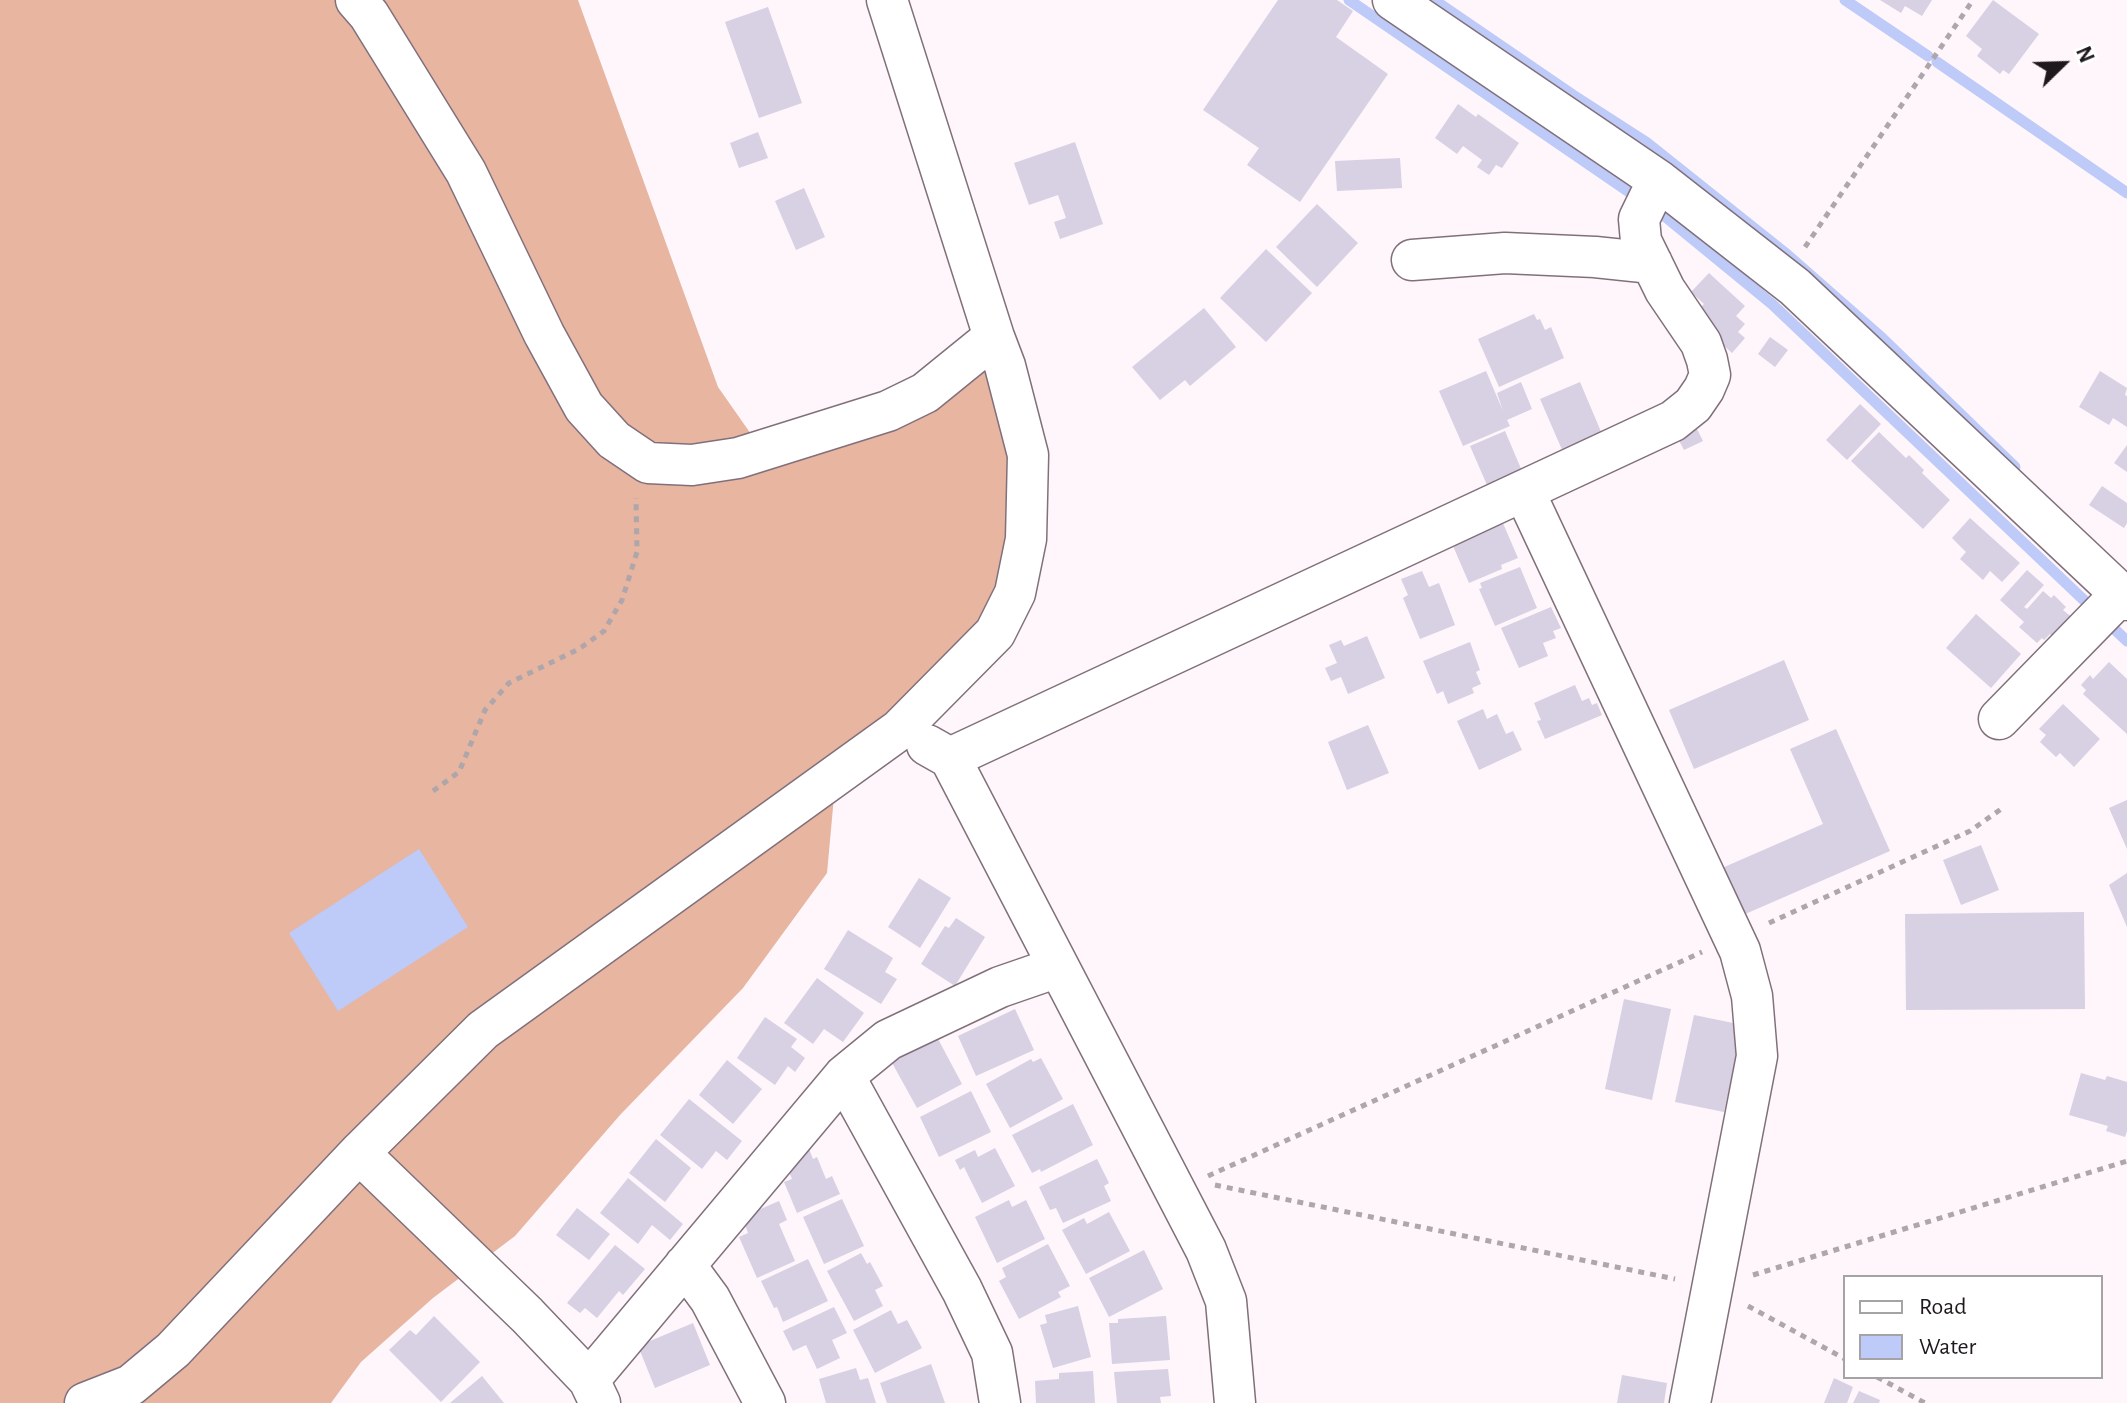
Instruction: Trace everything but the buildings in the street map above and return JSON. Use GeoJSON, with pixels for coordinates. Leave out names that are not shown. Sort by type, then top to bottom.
{"type":"FeatureCollection","features":[{"type":"Feature","properties":{"kind":"street"},"geometry":{"type":"LineString","coordinates":[[356,0],[369,15],[466,172],[544,334],[584,407],[614,440],[648,463],[692,465],[738,458],[888,411],[925,393],[994,337]]}},
{"type":"Feature","properties":{"kind":"street"},"geometry":{"type":"LineString","coordinates":[[85,1403],[131,1385],[173,1350],[359,1153],[483,1030],[899,730],[995,633],[1015,593],[1026,539],[1028,455],[1005,366],[887,0]]}},
{"type":"Feature","properties":{"kind":"street"},"geometry":{"type":"LineString","coordinates":[[1393,0],[1649,198],[1795,287],[2110,608],[1999,719]]}},
{"type":"Feature","properties":{"kind":"street"},"geometry":{"type":"LineString","coordinates":[[950,758],[1673,421],[1693,405],[1710,375],[1701,343],[1665,290],[1641,241],[1649,198]]}},
{"type":"Feature","properties":{"kind":"street"},"geometry":{"type":"LineString","coordinates":[[1412,260],[1505,253],[1652,263]]}},
{"type":"Feature","properties":{"kind":"street"},"geometry":{"type":"LineString","coordinates":[[1524,491],[1740,951],[1752,996],[1757,1056],[1690,1403]]}},
{"type":"Feature","properties":{"kind":"street"},"geometry":{"type":"LineString","coordinates":[[899,730],[950,758],[1058,967],[1185,1185],[1226,1301],[1235,1403]]}},
{"type":"Feature","properties":{"kind":"street"},"geometry":{"type":"LineString","coordinates":[[359,1153],[527,1315],[595,1392],[685,1265],[844,1076],[888,1040],[1000,987],[1058,967]]}},
{"type":"Feature","properties":{"kind":"street"},"geometry":{"type":"LineString","coordinates":[[844,1076],[962,1290],[992,1353],[1000,1403]]}},
{"type":"Feature","properties":{"kind":"street"},"geometry":{"type":"LineString","coordinates":[[685,1265],[710,1299],[765,1403]]}},
{"type":"Feature","properties":{"kind":"path"},"geometry":{"type":"LineString","coordinates":[[1784,278],[1973,0]]}},
{"type":"Feature","properties":{"kind":"path"},"geometry":{"type":"LineString","coordinates":[[433,791],[459,772],[485,710],[509,683],[579,649],[604,631],[610,621],[622,600],[637,552],[633,453]]}},
{"type":"Feature","properties":{"kind":"path"},"geometry":{"type":"LineString","coordinates":[[1185,1185],[1714,947],[1731,934],[1756,929],[1942,844],[1970,831],[2004,807]]}},
{"type":"Feature","properties":{"kind":"path"},"geometry":{"type":"LineString","coordinates":[[1713,1287],[2127,1161]]}},
{"type":"Feature","properties":{"kind":"path"},"geometry":{"type":"LineString","coordinates":[[1185,1185],[1713,1287],[1843,1358]]}},
{"type":"Feature","properties":{"kind":"path"},"geometry":{"type":"LineString","coordinates":[[1881,1379],[1925,1403]]}},
{"type":"Feature","properties":{"kind":"shaded area"},"geometry":{"type":"Polygon","coordinates":[[[0,0],[578,0],[718,387],[772,464],[975,372],[997,373],[1015,442],[1004,563],[988,619],[947,663],[838,753],[827,873],[743,988],[620,1115],[515,1236],[433,1298],[361,1362],[331,1403],[0,1403],[0,0]]]}},
{"type":"Feature","properties":{"kind":"water"},"geometry":{"type":"Polygon","coordinates":[[[419,849],[468,927],[338,1011],[289,933],[419,849]]]}},
{"type":"Feature","properties":{"kind":"waterway"},"geometry":{"type":"LineString","coordinates":[[1349,0],[1667,218],[1772,304],[2127,641]]}},
{"type":"Feature","properties":{"kind":"waterway"},"geometry":{"type":"LineString","coordinates":[[1434,0],[1646,142],[1784,252],[1882,338],[2015,467]]}},
{"type":"Feature","properties":{"kind":"waterway"},"geometry":{"type":"LineString","coordinates":[[1845,0],[1928,56]]}},
{"type":"Feature","properties":{"kind":"waterway"},"geometry":{"type":"LineString","coordinates":[[1937,62],[2127,193]]}}]}
